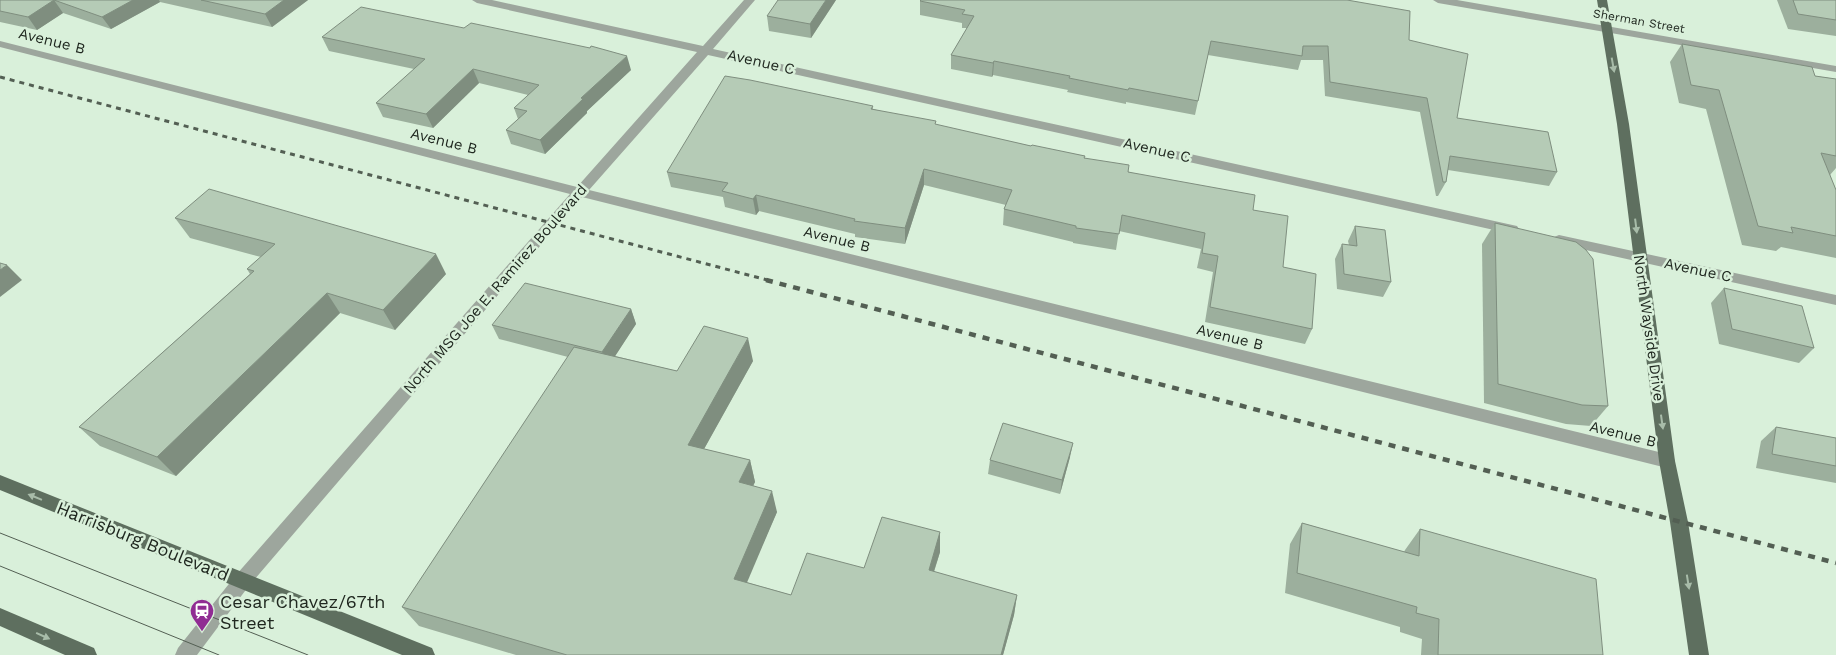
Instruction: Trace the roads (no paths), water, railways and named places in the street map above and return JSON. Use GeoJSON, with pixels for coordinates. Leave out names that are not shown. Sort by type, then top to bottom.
{"type":"FeatureCollection","features":[{"type":"Feature","properties":{"kind":"main road","name":"North Wayside Drive"},"geometry":{"type":"LineString","coordinates":[[1602,0],[1623,124],[1667,462],[1679,522],[1699,655]]}},
{"type":"Feature","properties":{"kind":"main road","name":"Harrisburg Boulevard"},"geometry":{"type":"LineString","coordinates":[[0,482],[425,655]]}},
{"type":"Feature","properties":{"kind":"main road"},"geometry":{"type":"LineString","coordinates":[[0,617],[87,655]]}},
{"type":"Feature","properties":{"kind":"street","name":"Avenue C"},"geometry":{"type":"LineString","coordinates":[[477,0],[1523,232]]}},
{"type":"Feature","properties":{"kind":"street","name":"North MSG Joe E. Ramirez Boulevard"},"geometry":{"type":"LineString","coordinates":[[185,655],[242,581],[579,192],[750,0]]}},
{"type":"Feature","properties":{"kind":"street","name":"Sherman Street"},"geometry":{"type":"LineString","coordinates":[[1438,0],[1836,69]]}},
{"type":"Feature","properties":{"kind":"street","name":"Avenue B"},"geometry":{"type":"LineString","coordinates":[[0,44],[579,192],[1667,462]]}},
{"type":"Feature","properties":{"kind":"street","name":"Avenue C"},"geometry":{"type":"LineString","coordinates":[[1542,236],[1836,300]]}},
{"type":"Feature","properties":{"kind":"tram line"},"geometry":{"type":"LineString","coordinates":[[0,533],[308,655]]}},
{"type":"Feature","properties":{"kind":"tram line"},"geometry":{"type":"LineString","coordinates":[[0,566],[219,655]]}},
{"type":"Feature","properties":{"kind":"railway"},"geometry":{"type":"LineString","coordinates":[[0,77],[771,281]]}},
{"type":"Feature","properties":{"kind":"railway"},"geometry":{"type":"LineString","coordinates":[[766,280],[1836,563]]}},
{"type":"Feature","properties":{"kind":"place","name":"Cesar Chavez/67th Street"},"geometry":{"type":"Point","coordinates":[202,632]}}]}
